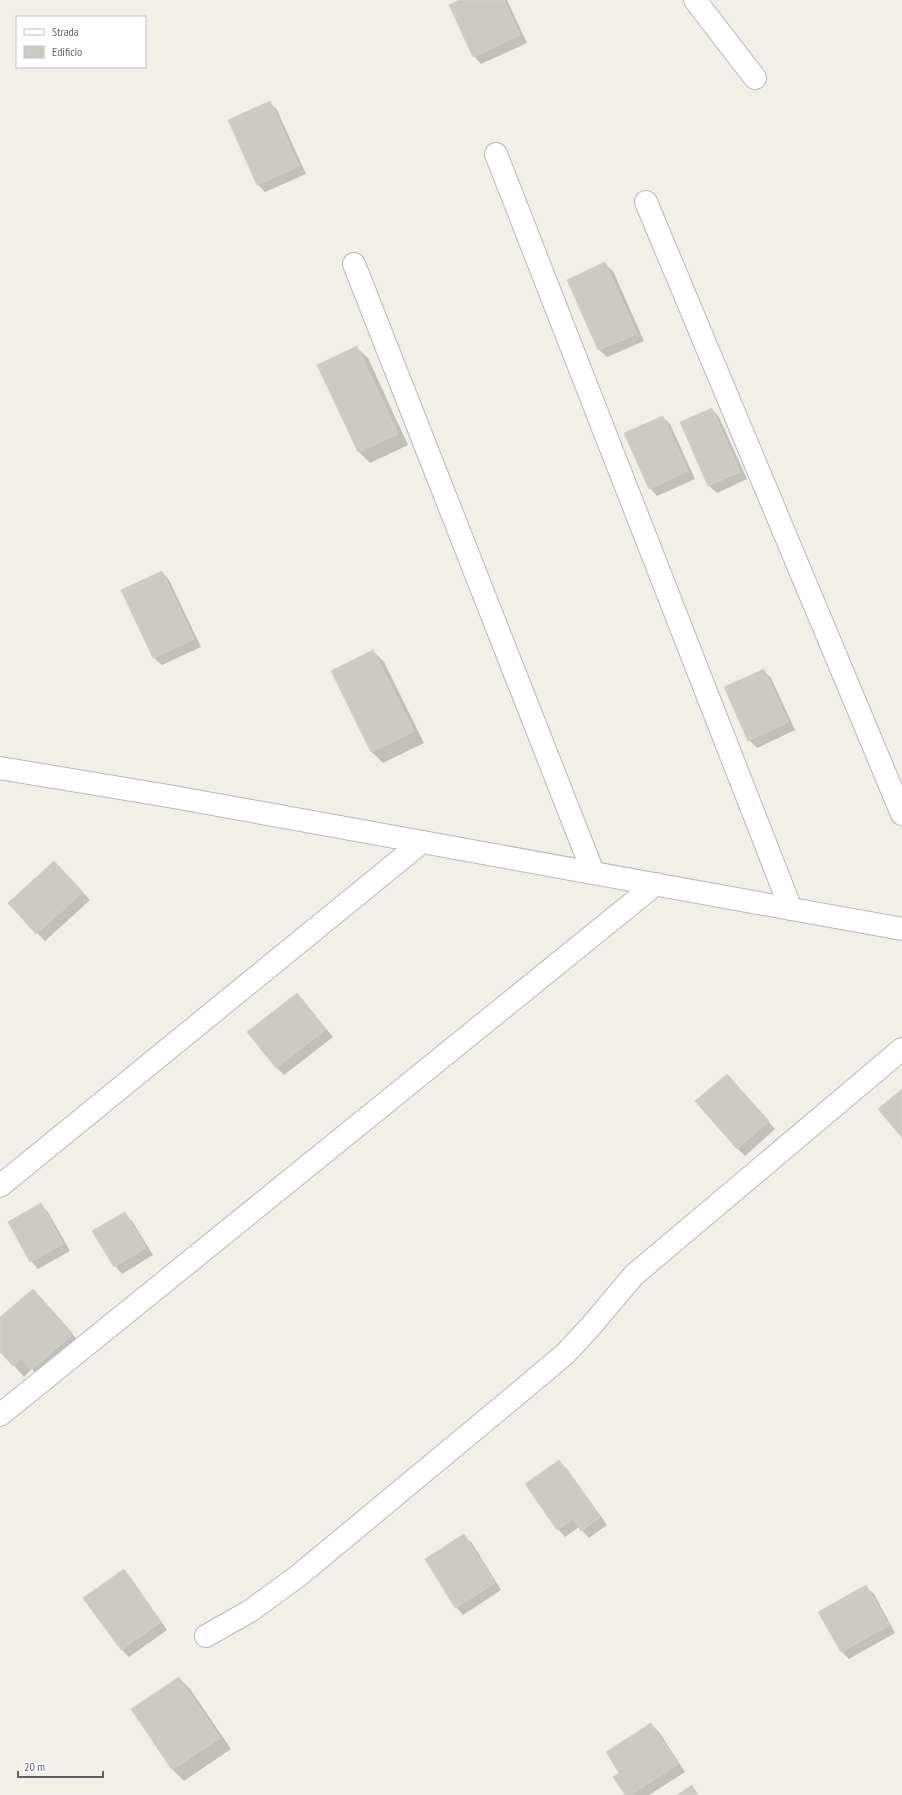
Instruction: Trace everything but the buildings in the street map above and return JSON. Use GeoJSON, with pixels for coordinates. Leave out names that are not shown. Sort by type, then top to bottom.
{"type":"FeatureCollection","features":[{"type":"Feature","properties":{"kind":"street"},"geometry":{"type":"LineString","coordinates":[[695,0],[755,78]]}},
{"type":"Feature","properties":{"kind":"street"},"geometry":{"type":"LineString","coordinates":[[496,154],[791,909]]}},
{"type":"Feature","properties":{"kind":"street"},"geometry":{"type":"LineString","coordinates":[[646,202],[902,814]]}},
{"type":"Feature","properties":{"kind":"street"},"geometry":{"type":"LineString","coordinates":[[354,264],[593,872]]}},
{"type":"Feature","properties":{"kind":"street"},"geometry":{"type":"LineString","coordinates":[[0,768],[174,797],[593,872],[902,930]]}},
{"type":"Feature","properties":{"kind":"street"},"geometry":{"type":"LineString","coordinates":[[0,1186],[422,842]]}},
{"type":"Feature","properties":{"kind":"street"},"geometry":{"type":"LineString","coordinates":[[0,1415],[656,884]]}},
{"type":"Feature","properties":{"kind":"street"},"geometry":{"type":"LineString","coordinates":[[206,1636],[250,1611],[298,1576],[565,1354],[592,1326],[634,1275],[902,1049]]}}]}
